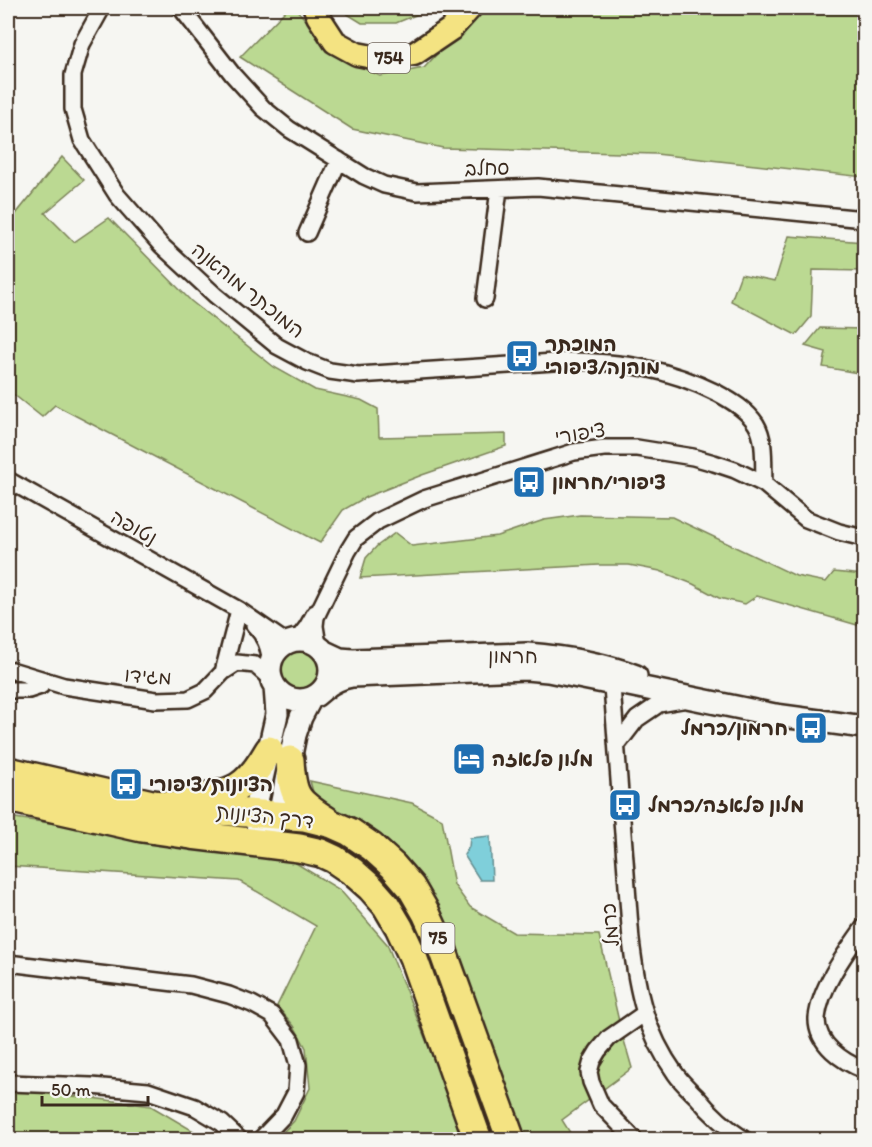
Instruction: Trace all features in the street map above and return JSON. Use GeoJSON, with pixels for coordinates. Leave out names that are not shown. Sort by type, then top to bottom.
{"type":"FeatureCollection","features":[{"type":"Feature","properties":{"kind":"highway"},"geometry":{"type":"LineString","coordinates":[[164,805],[222,795],[235,789],[259,768],[280,755],[295,794],[308,808],[332,824]]}},
{"type":"Feature","properties":{"kind":"highway","name":"דרך הציונות"},"geometry":{"type":"LineString","coordinates":[[8,771],[152,804],[304,817],[332,824],[350,832],[372,847],[411,887],[426,913],[441,946],[511,1140]]}},
{"type":"Feature","properties":{"kind":"highway","name":"דרך הציונות"},"geometry":{"type":"LineString","coordinates":[[8,798],[142,828],[299,848],[321,853],[353,872],[386,905],[413,957],[478,1140]]}},
{"type":"Feature","properties":{"kind":"main road","name":"754"},"geometry":{"type":"LineString","coordinates":[[315,8],[335,42],[357,54],[383,59],[414,54],[451,28],[470,8]]}},
{"type":"Feature","properties":{"kind":"street","name":"המוכתר מוהאנה"},"geometry":{"type":"LineString","coordinates":[[102,8],[82,44],[73,75],[73,109],[82,140],[117,195],[161,245],[215,295],[277,346],[322,368],[358,375],[569,361],[603,361],[667,372],[722,395],[749,414],[757,425],[762,441],[764,484]]}},
{"type":"Feature","properties":{"kind":"street","name":"סחלב"},"geometry":{"type":"LineString","coordinates":[[181,8],[233,75],[263,108],[288,129],[364,176],[384,185],[417,192],[538,187],[864,219]]}},
{"type":"Feature","properties":{"kind":"street"},"geometry":{"type":"LineString","coordinates":[[307,233],[339,160]]}},
{"type":"Feature","properties":{"kind":"street"},"geometry":{"type":"LineString","coordinates":[[485,299],[499,189]]}},
{"type":"Feature","properties":{"kind":"street","name":"ציפורי"},"geometry":{"type":"LineString","coordinates":[[321,649],[315,626],[316,617],[356,538],[378,521],[424,499],[574,452],[604,448],[637,448],[693,457],[735,470],[764,484],[806,519],[839,532],[864,538]]}},
{"type":"Feature","properties":{"kind":"street","name":"נטופה"},"geometry":{"type":"LineString","coordinates":[[8,480],[239,610],[281,639],[293,641]]}},
{"type":"Feature","properties":{"kind":"street","name":"ציפורי"},"geometry":{"type":"LineString","coordinates":[[293,641],[307,627],[329,590]]}},
{"type":"Feature","properties":{"kind":"street"},"geometry":{"type":"LineString","coordinates":[[223,672],[239,610]]}},
{"type":"Feature","properties":{"kind":"street","name":"נטופה"},"geometry":{"type":"LineString","coordinates":[[239,610],[266,640],[270,651],[272,676]]}},
{"type":"Feature","properties":{"kind":"street"},"geometry":{"type":"LineString","coordinates":[[262,843],[280,755],[272,676],[274,653],[280,646],[304,639],[321,649],[329,661],[331,671],[329,680],[301,717],[295,735],[280,755]]}},
{"type":"Feature","properties":{"kind":"street","name":"חרמון"},"geometry":{"type":"LineString","coordinates":[[321,649],[340,660],[527,654],[550,656],[696,698],[775,715],[864,727]]}},
{"type":"Feature","properties":{"kind":"street","name":"מגידו"},"geometry":{"type":"LineString","coordinates":[[8,669],[64,686],[156,700],[188,699],[205,691],[223,672],[237,663],[255,665],[272,676]]}},
{"type":"Feature","properties":{"kind":"street","name":"חרמון"},"geometry":{"type":"LineString","coordinates":[[318,694],[333,682],[352,676],[526,669],[611,675]]}},
{"type":"Feature","properties":{"kind":"street","name":"כרמל"},"geometry":{"type":"LineString","coordinates":[[611,675],[632,939],[636,978],[645,1013],[655,1040],[676,1074],[706,1108],[745,1140]]}},
{"type":"Feature","properties":{"kind":"street"},"geometry":{"type":"LineString","coordinates":[[272,676],[282,695],[291,699],[301,701],[318,694]]}},
{"type":"Feature","properties":{"kind":"street"},"geometry":{"type":"LineString","coordinates":[[8,690],[29,690],[41,686],[43,680]]}},
{"type":"Feature","properties":{"kind":"street"},"geometry":{"type":"LineString","coordinates":[[617,746],[637,719],[659,704],[696,698]]}},
{"type":"Feature","properties":{"kind":"street"},"geometry":{"type":"LineString","coordinates":[[864,927],[829,980],[817,1019],[820,1033],[828,1047],[842,1059],[864,1070]]}},
{"type":"Feature","properties":{"kind":"street"},"geometry":{"type":"LineString","coordinates":[[8,963],[191,985],[229,995],[272,1015],[291,1040],[298,1065],[296,1092],[284,1115],[260,1140]]}},
{"type":"Feature","properties":{"kind":"street"},"geometry":{"type":"LineString","coordinates":[[635,1140],[601,1105],[589,1072],[592,1061],[609,1038],[645,1013]]}},
{"type":"Feature","properties":{"kind":"street"},"geometry":{"type":"LineString","coordinates":[[8,1083],[148,1091],[195,1107],[222,1123],[240,1140]]}},
{"type":"Feature","properties":{"kind":"green space"},"geometry":{"type":"Polygon","coordinates":[[[288,8],[295,8],[339,57],[380,76],[424,68],[473,15],[483,8],[864,8],[864,177],[656,154],[443,148],[352,129],[240,57],[288,8]]]}},
{"type":"Feature","properties":{"kind":"green space"},"geometry":{"type":"Polygon","coordinates":[[[341,8],[433,8],[396,23],[362,23],[341,8]]]}},
{"type":"Feature","properties":{"kind":"green space"},"geometry":{"type":"Polygon","coordinates":[[[62,157],[84,180],[45,213],[74,242],[109,218],[191,301],[274,367],[315,390],[361,400],[378,409],[379,437],[506,434],[506,446],[366,497],[343,510],[320,543],[55,405],[42,417],[8,390],[8,233],[16,214],[62,157]]]}},
{"type":"Feature","properties":{"kind":"green space"},"geometry":{"type":"Polygon","coordinates":[[[789,236],[864,242],[864,271],[813,270],[811,317],[796,335],[731,301],[741,274],[775,281],[789,236]]]}},
{"type":"Feature","properties":{"kind":"green space"},"geometry":{"type":"Polygon","coordinates":[[[820,328],[864,329],[864,374],[823,367],[826,352],[805,346],[820,328]]]}},
{"type":"Feature","properties":{"kind":"green space"},"geometry":{"type":"Polygon","coordinates":[[[580,515],[672,517],[796,576],[826,582],[834,572],[864,575],[864,627],[757,596],[745,604],[719,598],[693,584],[660,571],[629,565],[360,578],[366,558],[377,546],[395,533],[412,546],[497,536],[544,520],[580,515]]]}},
{"type":"Feature","properties":{"kind":"green space"},"geometry":{"type":"Polygon","coordinates":[[[300,650],[314,656],[320,670],[314,684],[300,690],[286,684],[280,670],[286,656],[300,650]]]}},
{"type":"Feature","properties":{"kind":"green space"},"geometry":{"type":"Polygon","coordinates":[[[310,781],[412,803],[442,819],[454,885],[470,907],[514,933],[599,935],[632,1068],[562,1120],[574,1139],[521,1139],[445,919],[425,887],[316,803],[310,781]]]}},
{"type":"Feature","properties":{"kind":"green space"},"geometry":{"type":"Polygon","coordinates":[[[8,817],[286,857],[340,890],[387,944],[466,1139],[276,1139],[294,1121],[310,1088],[306,1048],[294,1026],[277,1006],[316,926],[239,881],[8,866],[8,817]]]}},
{"type":"Feature","properties":{"kind":"green space"},"geometry":{"type":"Polygon","coordinates":[[[8,1090],[151,1106],[207,1139],[8,1139],[8,1090]]]}},
{"type":"Feature","properties":{"kind":"water"},"geometry":{"type":"Polygon","coordinates":[[[490,836],[492,880],[480,880],[464,855],[469,847],[470,838],[490,836]]]}},
{"type":"Feature","properties":{"kind":"place","name":"המוכתר מוהנה/ציפורי"},"geometry":{"type":"Point","coordinates":[522,356]}},
{"type":"Feature","properties":{"kind":"place","name":"ציפורי/חרמון"},"geometry":{"type":"Point","coordinates":[529,482]}},
{"type":"Feature","properties":{"kind":"place","name":"חרמון/כרמל"},"geometry":{"type":"Point","coordinates":[811,728]}},
{"type":"Feature","properties":{"kind":"place","name":"מלון פלאזה"},"geometry":{"type":"Point","coordinates":[469,759]}},
{"type":"Feature","properties":{"kind":"place","name":"הציונות/ציפורי"},"geometry":{"type":"Point","coordinates":[126,784]}},
{"type":"Feature","properties":{"kind":"place","name":"מלון פלאזה/כרמל"},"geometry":{"type":"Point","coordinates":[625,805]}}]}
